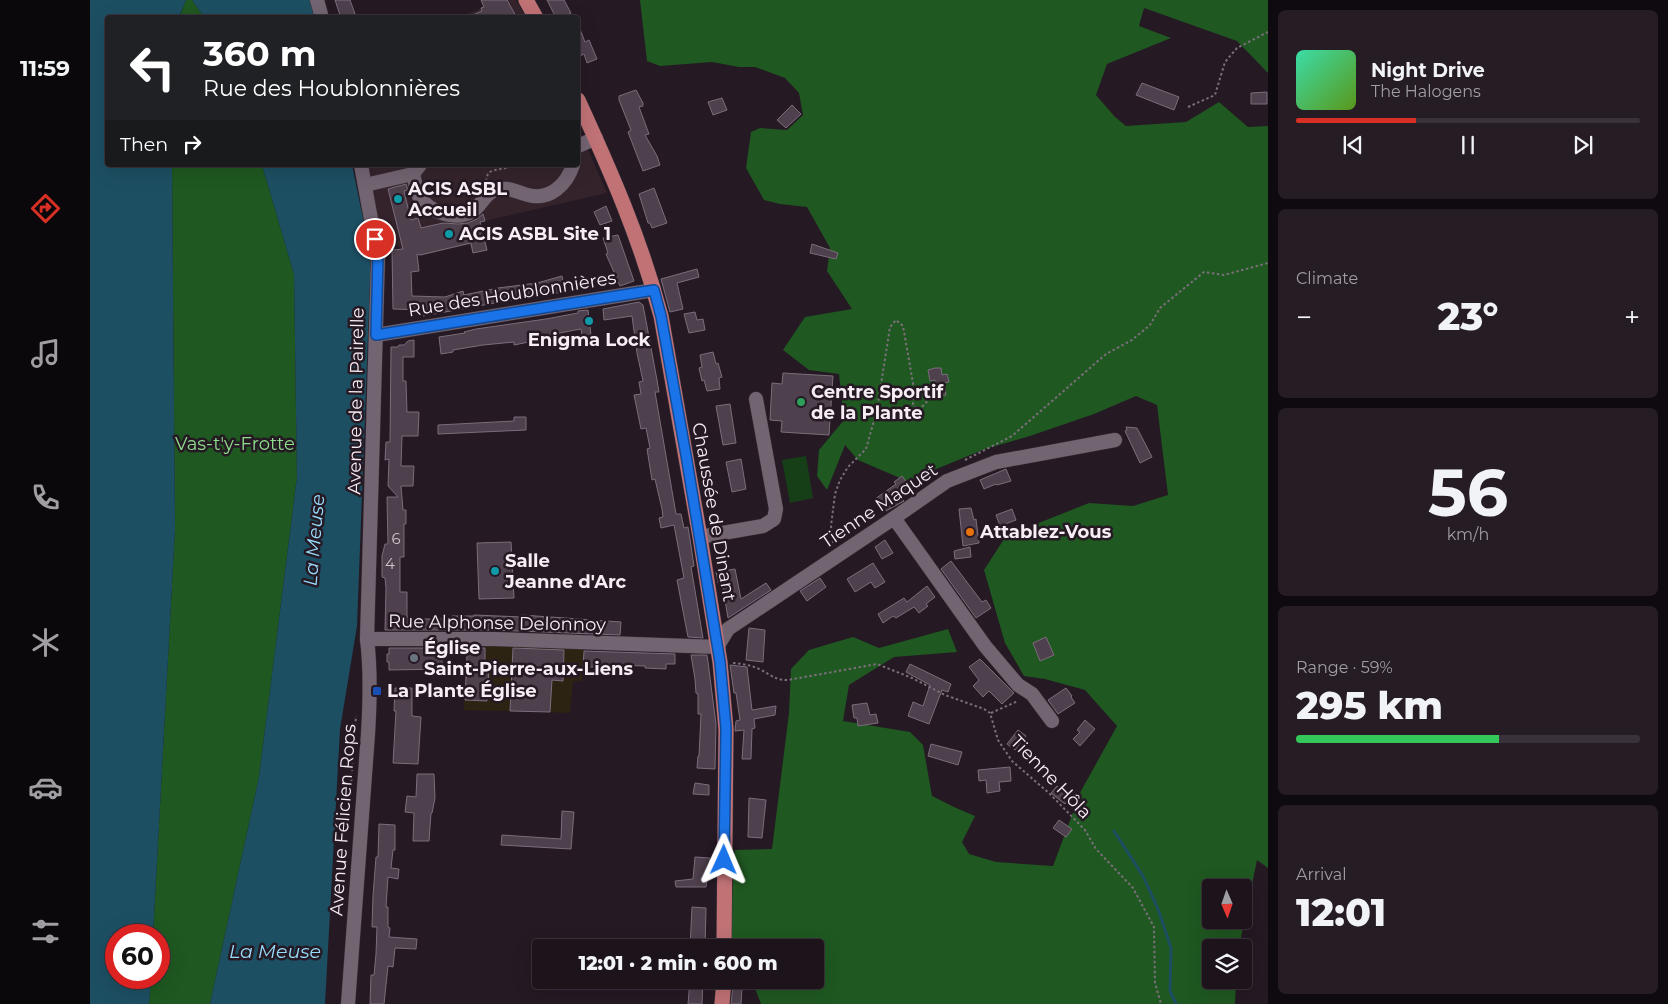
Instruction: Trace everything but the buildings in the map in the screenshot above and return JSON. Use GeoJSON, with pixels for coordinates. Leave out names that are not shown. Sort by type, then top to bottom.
{"type":"FeatureCollection","features":[{"type":"Feature","properties":{"kind":"main road"},"geometry":{"type":"LineString","coordinates":[[526,0],[534,15]]}},
{"type":"Feature","properties":{"kind":"main road","name":"Chaussée de Dinant"},"geometry":{"type":"LineString","coordinates":[[580,104],[611,170],[636,234],[654,290],[663,325],[700,537],[719,654],[726,728],[724,939]]}},
{"type":"Feature","properties":{"kind":"main road"},"geometry":{"type":"LineString","coordinates":[[722,1004],[723,989]]}},
{"type":"Feature","properties":{"kind":"street"},"geometry":{"type":"LineString","coordinates":[[317,0],[321,15]]}},
{"type":"Feature","properties":{"kind":"street"},"geometry":{"type":"LineString","coordinates":[[580,145],[596,138]]}},
{"type":"Feature","properties":{"kind":"street","name":"Avenue de la Pairelle"},"geometry":{"type":"LineString","coordinates":[[362,167],[378,256],[367,639]]}},
{"type":"Feature","properties":{"kind":"street"},"geometry":{"type":"LineString","coordinates":[[365,185],[417,169],[418,195],[429,208],[444,214],[458,215],[473,211],[494,190],[511,188],[529,195],[548,195],[562,185],[572,167]]}},
{"type":"Feature","properties":{"kind":"street","name":"Rue des Houblonnières"},"geometry":{"type":"LineString","coordinates":[[376,335],[654,290]]}},
{"type":"Feature","properties":{"kind":"street"},"geometry":{"type":"LineString","coordinates":[[700,537],[762,526],[774,518],[776,509],[756,400]]}},
{"type":"Feature","properties":{"kind":"street","name":"Tienne Maquet"},"geometry":{"type":"LineString","coordinates":[[719,654],[728,629],[947,481],[996,462],[1115,440]]}},
{"type":"Feature","properties":{"kind":"street"},"geometry":{"type":"LineString","coordinates":[[894,518],[985,646],[1018,685],[1032,694],[1052,721]]}},
{"type":"Feature","properties":{"kind":"street","name":"Rue Alphonse Delonnoy"},"geometry":{"type":"LineString","coordinates":[[367,639],[493,639],[719,654]]}},
{"type":"Feature","properties":{"kind":"street","name":"Avenue Félicien Rops"},"geometry":{"type":"LineString","coordinates":[[348,1004],[368,734],[370,691],[367,639]]}},
{"type":"Feature","properties":{"kind":"path"},"geometry":{"type":"LineString","coordinates":[[1188,107],[1215,95],[1226,62],[1237,48],[1268,32]]}},
{"type":"Feature","properties":{"kind":"path"},"geometry":{"type":"LineString","coordinates":[[491,193],[486,180],[488,172],[508,167]]}},
{"type":"Feature","properties":{"kind":"path"},"geometry":{"type":"LineString","coordinates":[[964,461],[1012,436],[1106,354],[1132,340],[1150,325],[1160,308],[1204,272],[1224,275],[1268,263]]}},
{"type":"Feature","properties":{"kind":"path"},"geometry":{"type":"LineString","coordinates":[[834,558],[831,526],[835,494],[840,480],[848,467],[866,449],[877,410],[890,327],[896,320],[903,326],[913,383],[914,405],[919,410],[938,391]]}},
{"type":"Feature","properties":{"kind":"path"},"geometry":{"type":"LineString","coordinates":[[719,654],[761,670],[777,680],[788,680],[877,664],[912,678],[945,695],[984,709],[990,714],[1032,694]]}},
{"type":"Feature","properties":{"kind":"path","name":"Tienne Hôla"},"geometry":{"type":"LineString","coordinates":[[990,714],[998,740],[1012,760],[1050,794],[1085,830],[1096,848],[1132,888],[1154,927],[1155,983],[1161,1004]]}},
{"type":"Feature","properties":{"kind":"shaded area"},"geometry":{"type":"Polygon","coordinates":[[[502,0],[516,0],[525,15],[464,15],[502,0]]]}},
{"type":"Feature","properties":{"kind":"shaded area"},"geometry":{"type":"Polygon","coordinates":[[[580,132],[607,193],[480,222],[488,251],[472,253],[469,244],[420,256],[381,240],[366,167],[580,167],[580,132]]]}},
{"type":"Feature","properties":{"kind":"shaded area"},"geometry":{"type":"Polygon","coordinates":[[[485,645],[584,649],[582,681],[573,681],[570,713],[464,710],[467,654],[485,654],[485,645]]]}},
{"type":"Feature","properties":{"kind":"green space"},"geometry":{"type":"Polygon","coordinates":[[[186,0],[192,0],[203,15],[180,15],[186,0]]]}},
{"type":"Feature","properties":{"kind":"green space"},"geometry":{"type":"Polygon","coordinates":[[[640,0],[1268,0],[1268,73],[1237,41],[1144,8],[1139,26],[1171,38],[1107,64],[1096,95],[1115,117],[1126,126],[1186,122],[1219,102],[1248,127],[1268,126],[1268,868],[1257,860],[1252,884],[1252,879],[1202,879],[1202,929],[1243,929],[1241,939],[1202,939],[1202,989],[1236,989],[1235,1004],[761,1004],[755,989],[824,989],[824,939],[729,939],[735,850],[772,849],[789,713],[791,669],[809,650],[853,637],[879,648],[948,629],[957,652],[894,657],[849,685],[843,721],[910,732],[923,745],[932,796],[975,816],[962,842],[969,854],[996,862],[1053,866],[1081,791],[1117,726],[1085,690],[1045,679],[1024,676],[1005,643],[984,570],[1006,536],[1089,503],[1133,506],[1168,495],[1157,405],[1136,396],[1094,414],[985,449],[907,481],[858,460],[845,445],[827,490],[817,476],[819,450],[844,420],[839,374],[809,370],[783,350],[805,317],[852,309],[827,271],[830,248],[807,207],[764,200],[746,168],[751,132],[760,128],[787,130],[803,115],[799,93],[785,78],[755,67],[739,67],[712,62],[660,66],[647,61],[640,0]]]}},
{"type":"Feature","properties":{"kind":"green space","name":"Vas-t'y-Frotte"},"geometry":{"type":"Polygon","coordinates":[[[172,167],[263,167],[294,274],[297,477],[259,777],[210,1004],[149,1004],[150,989],[170,989],[170,924],[154,924],[175,529],[172,167]]]}},
{"type":"Feature","properties":{"kind":"green space"},"geometry":{"type":"Polygon","coordinates":[[[806,456],[813,498],[790,503],[782,460],[806,456]]]}},
{"type":"Feature","properties":{"kind":"water"},"geometry":{"type":"Polygon","coordinates":[[[90,0],[186,0],[180,15],[105,15],[105,167],[172,167],[175,529],[154,924],[105,924],[105,989],[150,989],[149,1004],[90,1004],[90,0]]]}},
{"type":"Feature","properties":{"kind":"water"},"geometry":{"type":"Polygon","coordinates":[[[192,0],[310,0],[314,15],[203,15],[192,0]]]}},
{"type":"Feature","properties":{"kind":"water","name":"La Meuse"},"geometry":{"type":"Polygon","coordinates":[[[263,167],[352,167],[371,257],[357,626],[340,729],[325,1004],[210,1004],[259,777],[297,477],[294,274],[263,167]]]}},
{"type":"Feature","properties":{"kind":"waterway"},"geometry":{"type":"LineString","coordinates":[[1114,831],[1143,876],[1158,909],[1171,948],[1170,991],[1176,1004]]}},
{"type":"Feature","properties":{"kind":"place","name":"ACIS ASBL Accueil"},"geometry":{"type":"Point","coordinates":[398,199]}},
{"type":"Feature","properties":{"kind":"place","name":"ACIS ASBL Site 1"},"geometry":{"type":"Point","coordinates":[449,234]}},
{"type":"Feature","properties":{"kind":"place","name":"Enigma Lock"},"geometry":{"type":"Point","coordinates":[589,321]}},
{"type":"Feature","properties":{"kind":"place","name":"Centre Sportif de la Plante"},"geometry":{"type":"Point","coordinates":[801,402]}},
{"type":"Feature","properties":{"kind":"place","name":"Attablez-Vous"},"geometry":{"type":"Point","coordinates":[970,532]}},
{"type":"Feature","properties":{"kind":"place","name":"Salle Jeanne d'Arc"},"geometry":{"type":"Point","coordinates":[495,571]}},
{"type":"Feature","properties":{"kind":"place","name":"Église Saint-Pierre-aux-Liens"},"geometry":{"type":"Point","coordinates":[414,658]}},
{"type":"Feature","properties":{"kind":"place","name":"La Plante Église"},"geometry":{"type":"Point","coordinates":[377,691]}},
{"type":"Feature","properties":{"kind":"route"},"geometry":{"type":"LineString","coordinates":[[375,239],[378,256],[376,335],[654,290],[661,316],[686,455],[720,662],[726,728],[724,860]]}}]}
